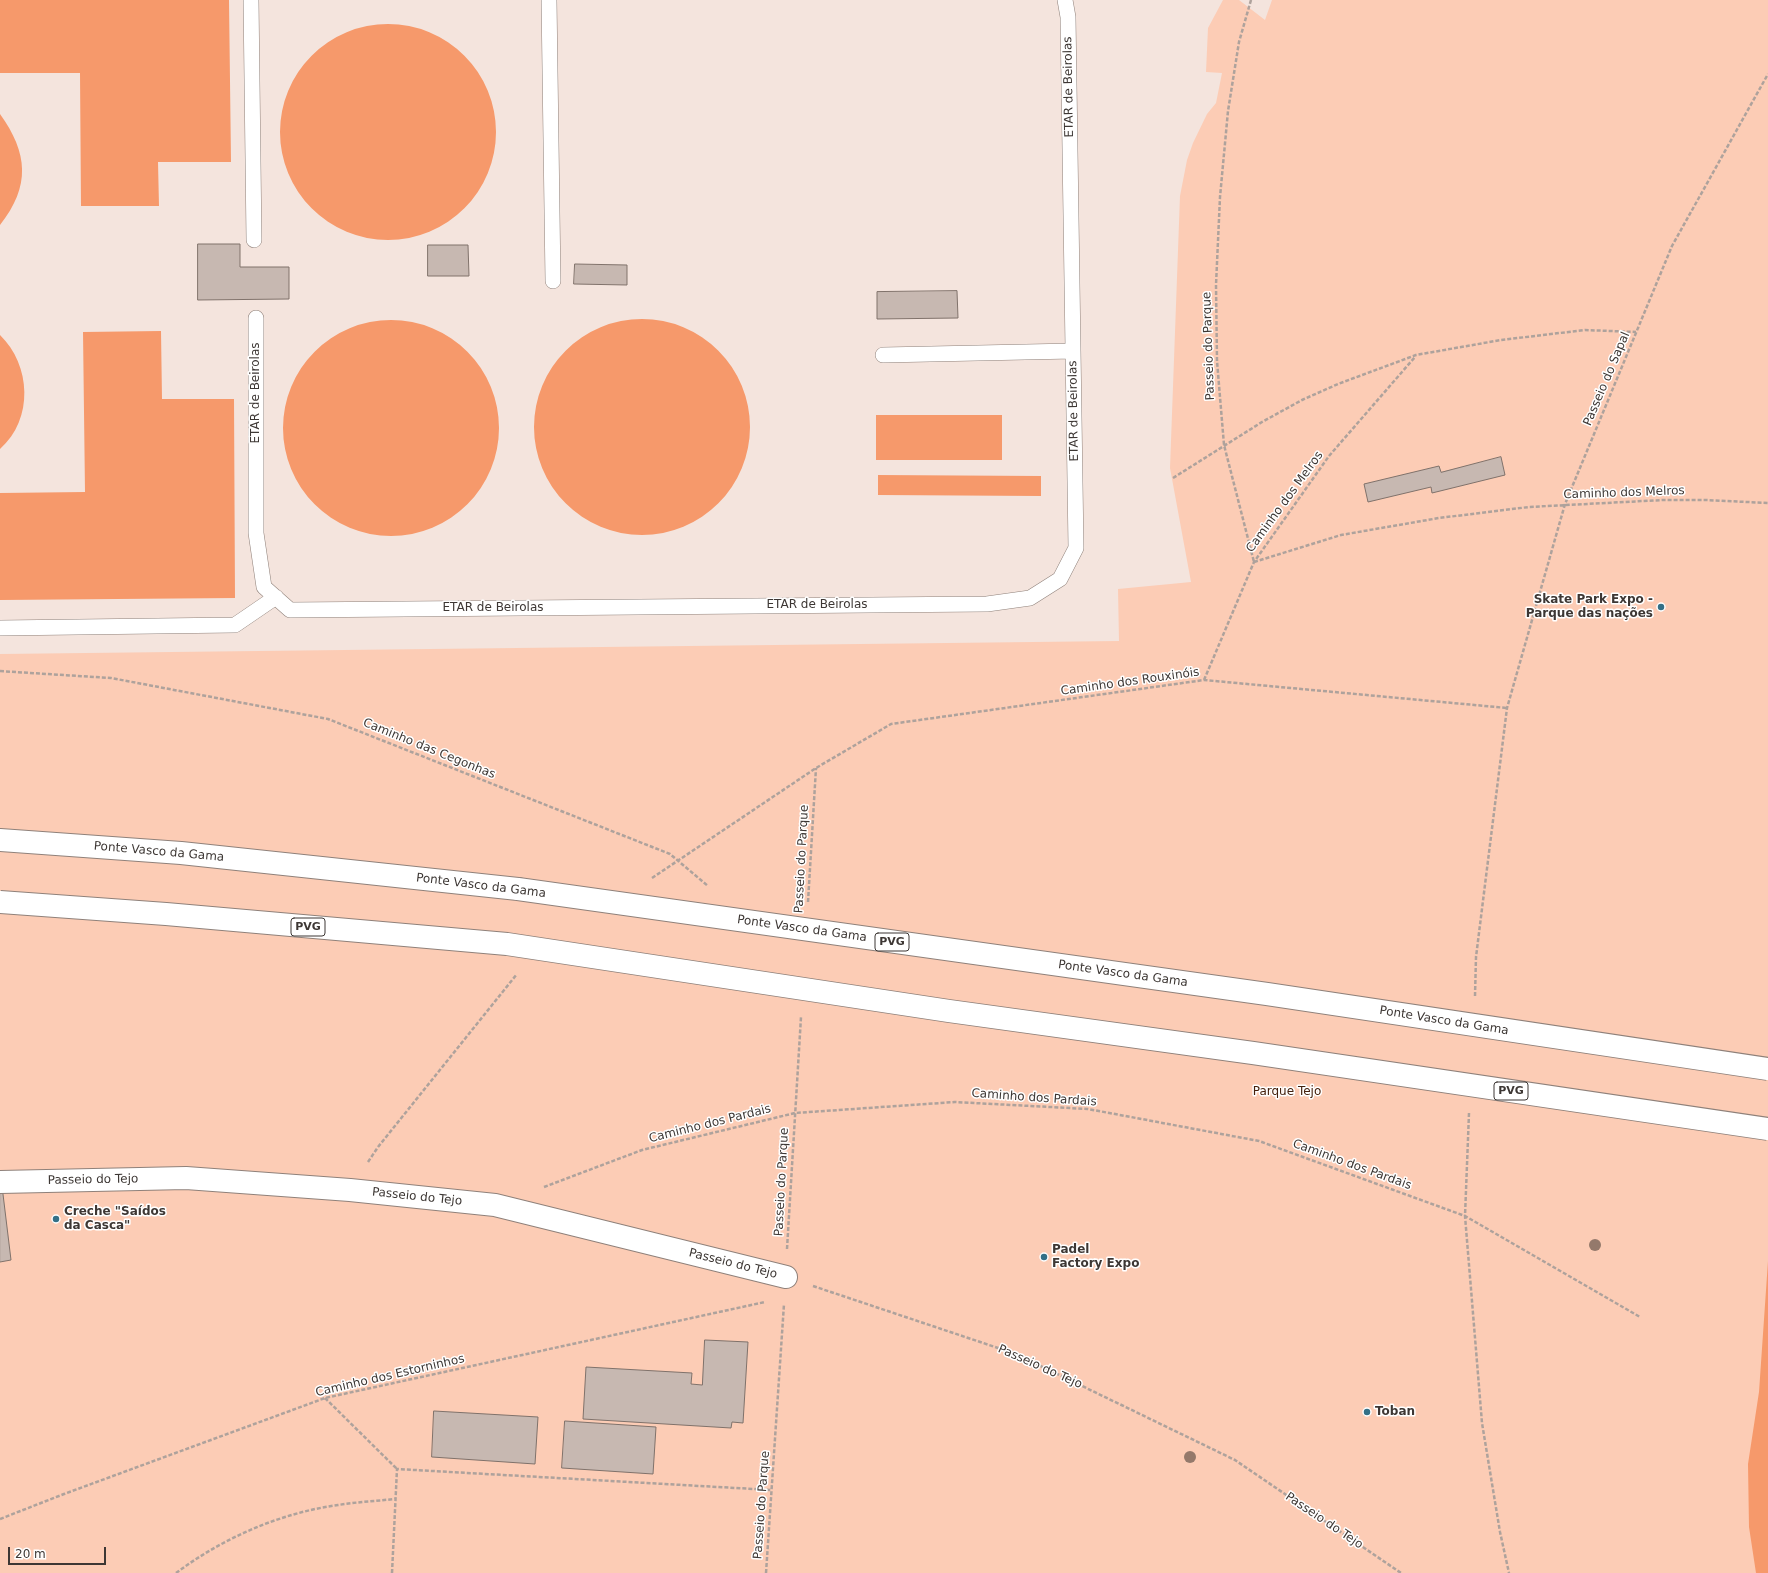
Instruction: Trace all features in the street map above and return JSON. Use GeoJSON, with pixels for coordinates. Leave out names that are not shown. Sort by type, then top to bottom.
{"type":"FeatureCollection","features":[{"type":"Feature","properties":{"kind":"main road","name":"Ponte Vasco da Gama"},"geometry":{"type":"LineString","coordinates":[[0,840],[181,853],[518,889],[1267,994],[1768,1069]]}},
{"type":"Feature","properties":{"kind":"main road","name":"PVG"},"geometry":{"type":"LineString","coordinates":[[0,902],[166,914],[507,944],[949,1011],[1253,1053],[1768,1129]]}},
{"type":"Feature","properties":{"kind":"main road","name":"Passeio do Tejo"},"geometry":{"type":"LineString","coordinates":[[0,1182],[186,1178],[350,1190],[495,1206],[786,1277]]}},
{"type":"Feature","properties":{"kind":"lane"},"geometry":{"type":"LineString","coordinates":[[251,0],[254,240]]}},
{"type":"Feature","properties":{"kind":"lane"},"geometry":{"type":"LineString","coordinates":[[549,0],[553,281]]}},
{"type":"Feature","properties":{"kind":"lane","name":"ETAR de Beirolas"},"geometry":{"type":"LineString","coordinates":[[256,318],[256,534],[264,587],[290,610],[987,604],[1030,598],[1060,579],[1076,548],[1068,17],[1065,0]]}},
{"type":"Feature","properties":{"kind":"lane"},"geometry":{"type":"LineString","coordinates":[[883,355],[1073,351]]}},
{"type":"Feature","properties":{"kind":"lane"},"geometry":{"type":"LineString","coordinates":[[0,628],[235,625],[276,597]]}},
{"type":"Feature","properties":{"kind":"path","name":"Passeio do Parque"},"geometry":{"type":"LineString","coordinates":[[1251,0],[1239,42],[1228,111],[1220,197],[1216,285],[1217,361],[1224,445],[1254,562]]}},
{"type":"Feature","properties":{"kind":"path","name":"Passeio do Sapal"},"geometry":{"type":"LineString","coordinates":[[1474,997],[1476,958],[1507,708],[1564,504],[1672,246],[1768,74]]}},
{"type":"Feature","properties":{"kind":"path"},"geometry":{"type":"LineString","coordinates":[[1173,478],[1262,422],[1302,400],[1338,384],[1416,355],[1501,340],[1585,330],[1636,332]]}},
{"type":"Feature","properties":{"kind":"path","name":"Caminho dos Melros"},"geometry":{"type":"LineString","coordinates":[[1254,562],[1329,456],[1416,355]]}},
{"type":"Feature","properties":{"kind":"path","name":"Caminho dos Melros"},"geometry":{"type":"LineString","coordinates":[[1254,562],[1341,535],[1439,518],[1529,507],[1664,500],[1768,503]]}},
{"type":"Feature","properties":{"kind":"path"},"geometry":{"type":"LineString","coordinates":[[1204,680],[1254,562]]}},
{"type":"Feature","properties":{"kind":"path","name":"Caminho das Cegonhas"},"geometry":{"type":"LineString","coordinates":[[0,671],[111,678],[328,719],[670,854],[714,890]]}},
{"type":"Feature","properties":{"kind":"path","name":"Caminho dos Rouxinóis"},"geometry":{"type":"LineString","coordinates":[[816,768],[891,724],[1204,680],[1507,708]]}},
{"type":"Feature","properties":{"kind":"path","name":"Passeio do Parque"},"geometry":{"type":"LineString","coordinates":[[808,910],[816,768]]}},
{"type":"Feature","properties":{"kind":"path","name":"Passeio do Parque"},"geometry":{"type":"LineString","coordinates":[[766,1573],[786,1277],[801,1014]]}},
{"type":"Feature","properties":{"kind":"path","name":"Caminho dos Pardais"},"geometry":{"type":"LineString","coordinates":[[539,1189],[642,1150],[796,1113],[955,1102],[1088,1109],[1259,1141],[1465,1216],[1640,1317]]}},
{"type":"Feature","properties":{"kind":"path"},"geometry":{"type":"LineString","coordinates":[[1470,1106],[1465,1216],[1482,1423],[1500,1532],[1509,1573]]}},
{"type":"Feature","properties":{"kind":"path","name":"Caminho dos Estorninhos"},"geometry":{"type":"LineString","coordinates":[[0,1519],[325,1398],[765,1302],[786,1277]]}},
{"type":"Feature","properties":{"kind":"path","name":"Passeio do Tejo"},"geometry":{"type":"LineString","coordinates":[[786,1277],[1016,1354],[1235,1460],[1401,1573]]}},
{"type":"Feature","properties":{"kind":"path"},"geometry":{"type":"LineString","coordinates":[[325,1398],[397,1469],[772,1490]]}},
{"type":"Feature","properties":{"kind":"path"},"geometry":{"type":"LineString","coordinates":[[392,1573],[397,1469]]}},
{"type":"Feature","properties":{"kind":"path"},"geometry":{"type":"LineString","coordinates":[[176,1573],[192,1561],[220,1545],[273,1520],[337,1505],[395,1499]]}},
{"type":"Feature","properties":{"kind":"green space","name":"Parque Tejo"},"geometry":{"type":"Polygon","coordinates":[[[1223,0],[1239,0],[1265,20],[1272,0],[1768,0],[1768,1573],[0,1573],[0,654],[1119,641],[1118,589],[1191,582],[1170,468],[1180,196],[1187,160],[1193,143],[1207,114],[1216,103],[1222,73],[1206,72],[1208,28],[1223,0]]]}},
{"type":"Feature","properties":{"kind":"shaded area"},"geometry":{"type":"Polygon","coordinates":[[[0,0],[229,0],[231,162],[158,162],[159,206],[81,206],[80,73],[0,73],[0,0]]]}},
{"type":"Feature","properties":{"kind":"shaded area"},"geometry":{"type":"Polygon","coordinates":[[[377,24],[399,24],[429,32],[439,37],[457,48],[472,63],[488,91],[496,121],[496,143],[488,173],[472,201],[457,216],[429,232],[409,238],[399,240],[377,240],[347,232],[337,227],[319,216],[304,201],[288,173],[282,153],[280,143],[280,121],[288,91],[293,81],[304,63],[319,48],[347,32],[367,26],[377,24]]]}},
{"type":"Feature","properties":{"kind":"shaded area"},"geometry":{"type":"Polygon","coordinates":[[[0,114],[16,142],[22,170],[21,183],[17,197],[10,211],[0,225],[0,114]]]}},
{"type":"Feature","properties":{"kind":"shaded area"},"geometry":{"type":"Polygon","coordinates":[[[631,319],[653,319],[683,327],[693,332],[711,343],[726,358],[742,386],[750,416],[750,438],[742,468],[726,496],[711,511],[683,527],[663,533],[653,535],[631,535],[601,527],[591,522],[573,511],[558,496],[542,468],[536,448],[534,438],[534,416],[542,386],[547,376],[558,358],[573,343],[601,327],[621,321],[631,319]]]}},
{"type":"Feature","properties":{"kind":"shaded area"},"geometry":{"type":"Polygon","coordinates":[[[380,320],[402,320],[422,324],[442,333],[460,344],[475,359],[486,377],[495,397],[499,417],[499,439],[495,459],[491,469],[475,497],[460,512],[442,523],[422,532],[402,536],[380,536],[360,532],[340,523],[322,512],[307,497],[296,479],[287,459],[283,439],[283,417],[287,397],[296,377],[307,359],[322,344],[340,333],[360,324],[380,320]]]}},
{"type":"Feature","properties":{"kind":"shaded area"},"geometry":{"type":"Polygon","coordinates":[[[161,331],[162,399],[234,399],[235,598],[0,600],[0,493],[85,492],[83,332],[161,331]]]}},
{"type":"Feature","properties":{"kind":"shaded area"},"geometry":{"type":"Polygon","coordinates":[[[0,335],[10,347],[18,361],[23,376],[24,392],[23,408],[19,423],[11,437],[0,449],[0,335]]]}},
{"type":"Feature","properties":{"kind":"shaded area"},"geometry":{"type":"Polygon","coordinates":[[[876,415],[1002,415],[1002,460],[876,460],[876,415]]]}},
{"type":"Feature","properties":{"kind":"shaded area"},"geometry":{"type":"Polygon","coordinates":[[[878,475],[1041,476],[1041,496],[878,495],[878,475]]]}},
{"type":"Feature","properties":{"kind":"shaded area"},"geometry":{"type":"Polygon","coordinates":[[[1768,1261],[1768,1573],[1756,1573],[1749,1527],[1748,1464],[1759,1392],[1768,1261]]]}},
{"type":"Feature","properties":{"kind":"building"},"geometry":{"type":"Polygon","coordinates":[[[198,244],[240,244],[240,267],[289,267],[289,299],[198,300],[198,244]]]}},
{"type":"Feature","properties":{"kind":"building"},"geometry":{"type":"Polygon","coordinates":[[[428,245],[468,245],[469,276],[428,276],[428,245]]]}},
{"type":"Feature","properties":{"kind":"building"},"geometry":{"type":"Polygon","coordinates":[[[575,264],[627,265],[627,285],[574,284],[575,264]]]}},
{"type":"Feature","properties":{"kind":"building"},"geometry":{"type":"Polygon","coordinates":[[[957,291],[958,318],[877,319],[877,292],[957,291]]]}},
{"type":"Feature","properties":{"kind":"building"},"geometry":{"type":"Polygon","coordinates":[[[1501,457],[1505,475],[1432,493],[1431,487],[1368,502],[1364,484],[1439,466],[1441,472],[1501,457]]]}},
{"type":"Feature","properties":{"kind":"building"},"geometry":{"type":"Polygon","coordinates":[[[0,1186],[2,1186],[11,1260],[0,1262],[0,1186]]]}},
{"type":"Feature","properties":{"kind":"building"},"geometry":{"type":"Polygon","coordinates":[[[705,1340],[748,1342],[743,1423],[732,1422],[731,1428],[583,1419],[586,1367],[692,1373],[691,1384],[702,1385],[705,1340]]]}},
{"type":"Feature","properties":{"kind":"building"},"geometry":{"type":"Polygon","coordinates":[[[434,1411],[538,1417],[535,1464],[432,1457],[434,1411]]]}},
{"type":"Feature","properties":{"kind":"building"},"geometry":{"type":"Polygon","coordinates":[[[565,1421],[656,1427],[653,1474],[562,1468],[565,1421]]]}},
{"type":"Feature","properties":{"kind":"place","name":"Skate Park Expo - Parque das nações"},"geometry":{"type":"Point","coordinates":[1661,607]}},
{"type":"Feature","properties":{"kind":"place","name":"Creche \"Saídos da Casca\""},"geometry":{"type":"Point","coordinates":[56,1219]}},
{"type":"Feature","properties":{"kind":"place","name":"Padel Factory Expo"},"geometry":{"type":"Point","coordinates":[1044,1257]}},
{"type":"Feature","properties":{"kind":"place","name":"Toban"},"geometry":{"type":"Point","coordinates":[1367,1412]}}]}
